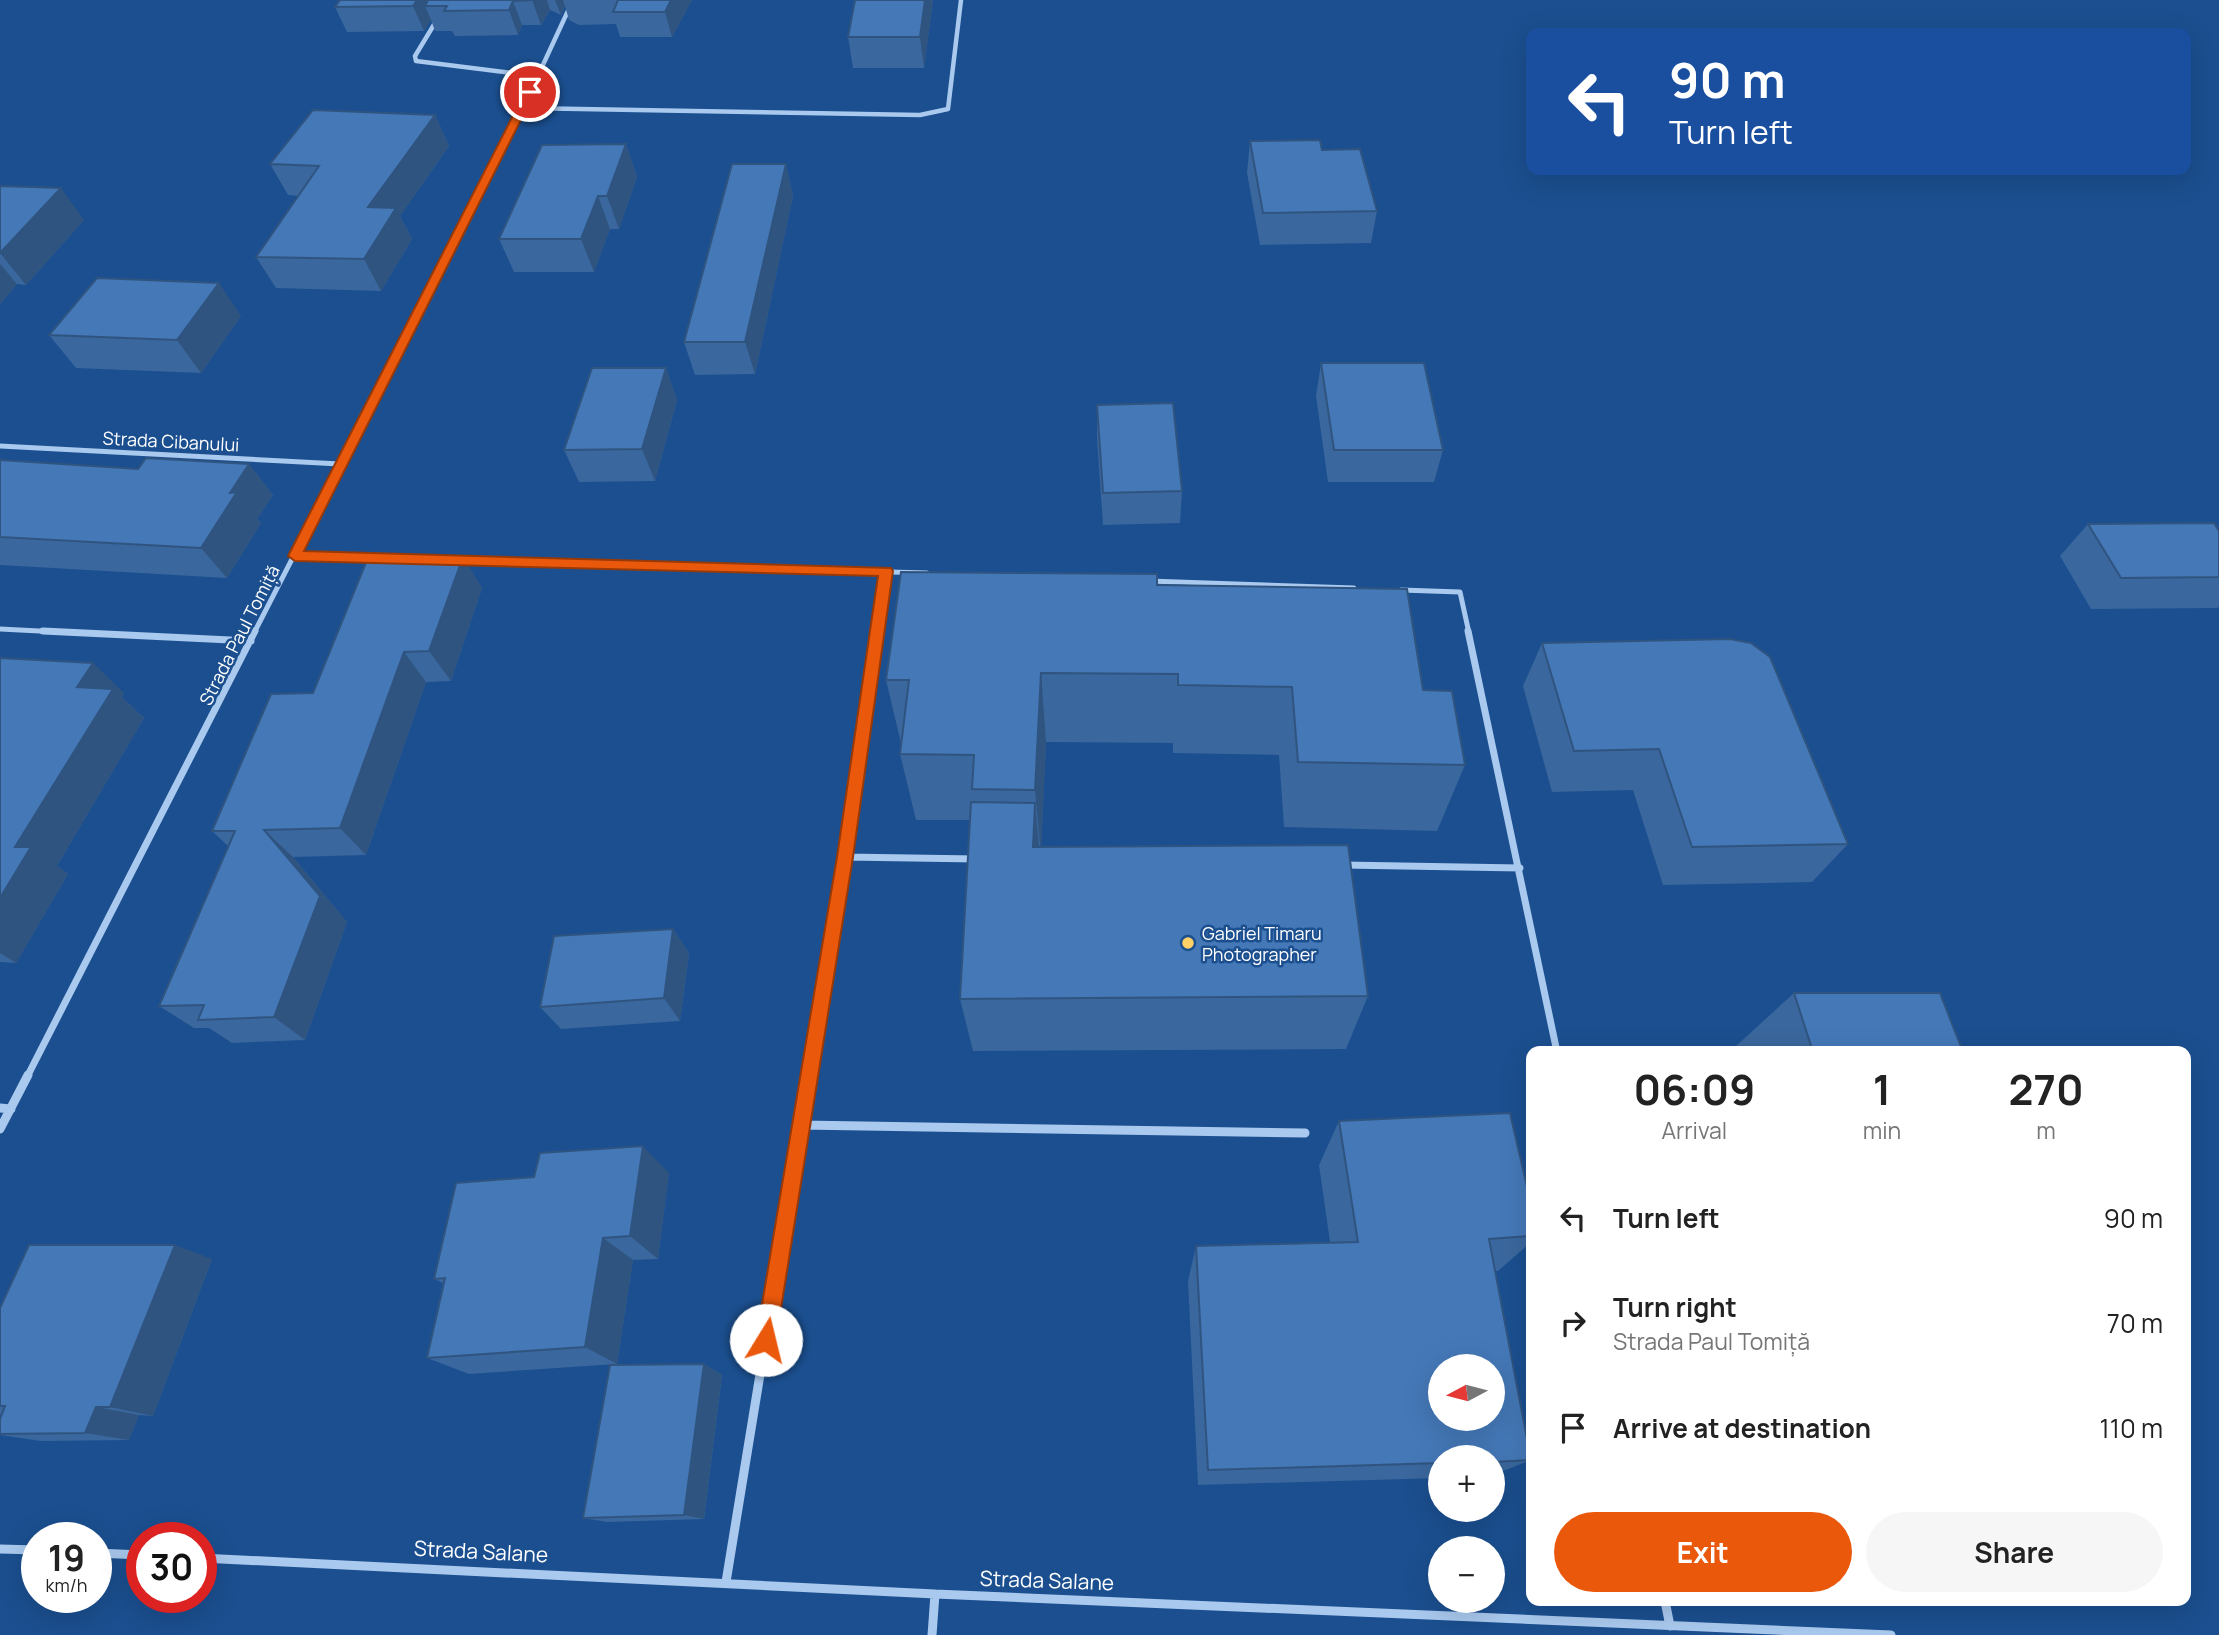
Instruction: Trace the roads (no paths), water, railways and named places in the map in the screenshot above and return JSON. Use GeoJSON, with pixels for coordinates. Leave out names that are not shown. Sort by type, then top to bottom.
{"type":"FeatureCollection","features":[{"type":"Feature","properties":{"kind":"street","name":"Strada Paul Tomiță"},"geometry":{"type":"LineString","coordinates":[[0,1129],[523,108],[573,0]]}},
{"type":"Feature","properties":{"kind":"street"},"geometry":{"type":"LineString","coordinates":[[523,108],[920,115],[948,109],[961,0]]}},
{"type":"Feature","properties":{"kind":"street"},"geometry":{"type":"LineString","coordinates":[[442,11],[415,56],[416,61],[536,76]]}},
{"type":"Feature","properties":{"kind":"street","name":"Strada Cibanului"},"geometry":{"type":"LineString","coordinates":[[0,446],[340,464]]}},
{"type":"Feature","properties":{"kind":"street"},"geometry":{"type":"LineString","coordinates":[[295,556],[418,559]]}},
{"type":"Feature","properties":{"kind":"street"},"geometry":{"type":"LineString","coordinates":[[446,560],[940,573]]}},
{"type":"Feature","properties":{"kind":"street"},"geometry":{"type":"LineString","coordinates":[[726,1582],[845,857],[886,571]]}},
{"type":"Feature","properties":{"kind":"street"},"geometry":{"type":"LineString","coordinates":[[1146,581],[1364,589]]}},
{"type":"Feature","properties":{"kind":"street"},"geometry":{"type":"LineString","coordinates":[[1392,590],[1460,592],[1520,868],[1555,1046]]}},
{"type":"Feature","properties":{"kind":"street"},"geometry":{"type":"LineString","coordinates":[[0,629],[251,641]]}},
{"type":"Feature","properties":{"kind":"street"},"geometry":{"type":"LineString","coordinates":[[845,857],[983,859]]}},
{"type":"Feature","properties":{"kind":"street"},"geometry":{"type":"LineString","coordinates":[[1327,865],[1520,868]]}},
{"type":"Feature","properties":{"kind":"street"},"geometry":{"type":"LineString","coordinates":[[0,1108],[10,1109]]}},
{"type":"Feature","properties":{"kind":"street"},"geometry":{"type":"LineString","coordinates":[[801,1125],[1305,1133]]}},
{"type":"Feature","properties":{"kind":"street"},"geometry":{"type":"LineString","coordinates":[[0,1549],[21,1550]]}},
{"type":"Feature","properties":{"kind":"street","name":"Strada Salane"},"geometry":{"type":"LineString","coordinates":[[217,1559],[935,1594],[1891,1635]]}},
{"type":"Feature","properties":{"kind":"street"},"geometry":{"type":"LineString","coordinates":[[932,1635],[935,1594]]}},
{"type":"Feature","properties":{"kind":"street"},"geometry":{"type":"LineString","coordinates":[[1666,1606],[1670,1626]]}},
{"type":"Feature","properties":{"kind":"place","name":"Gabriel Timaru Photographer"},"geometry":{"type":"Point","coordinates":[1188,943]}}]}
